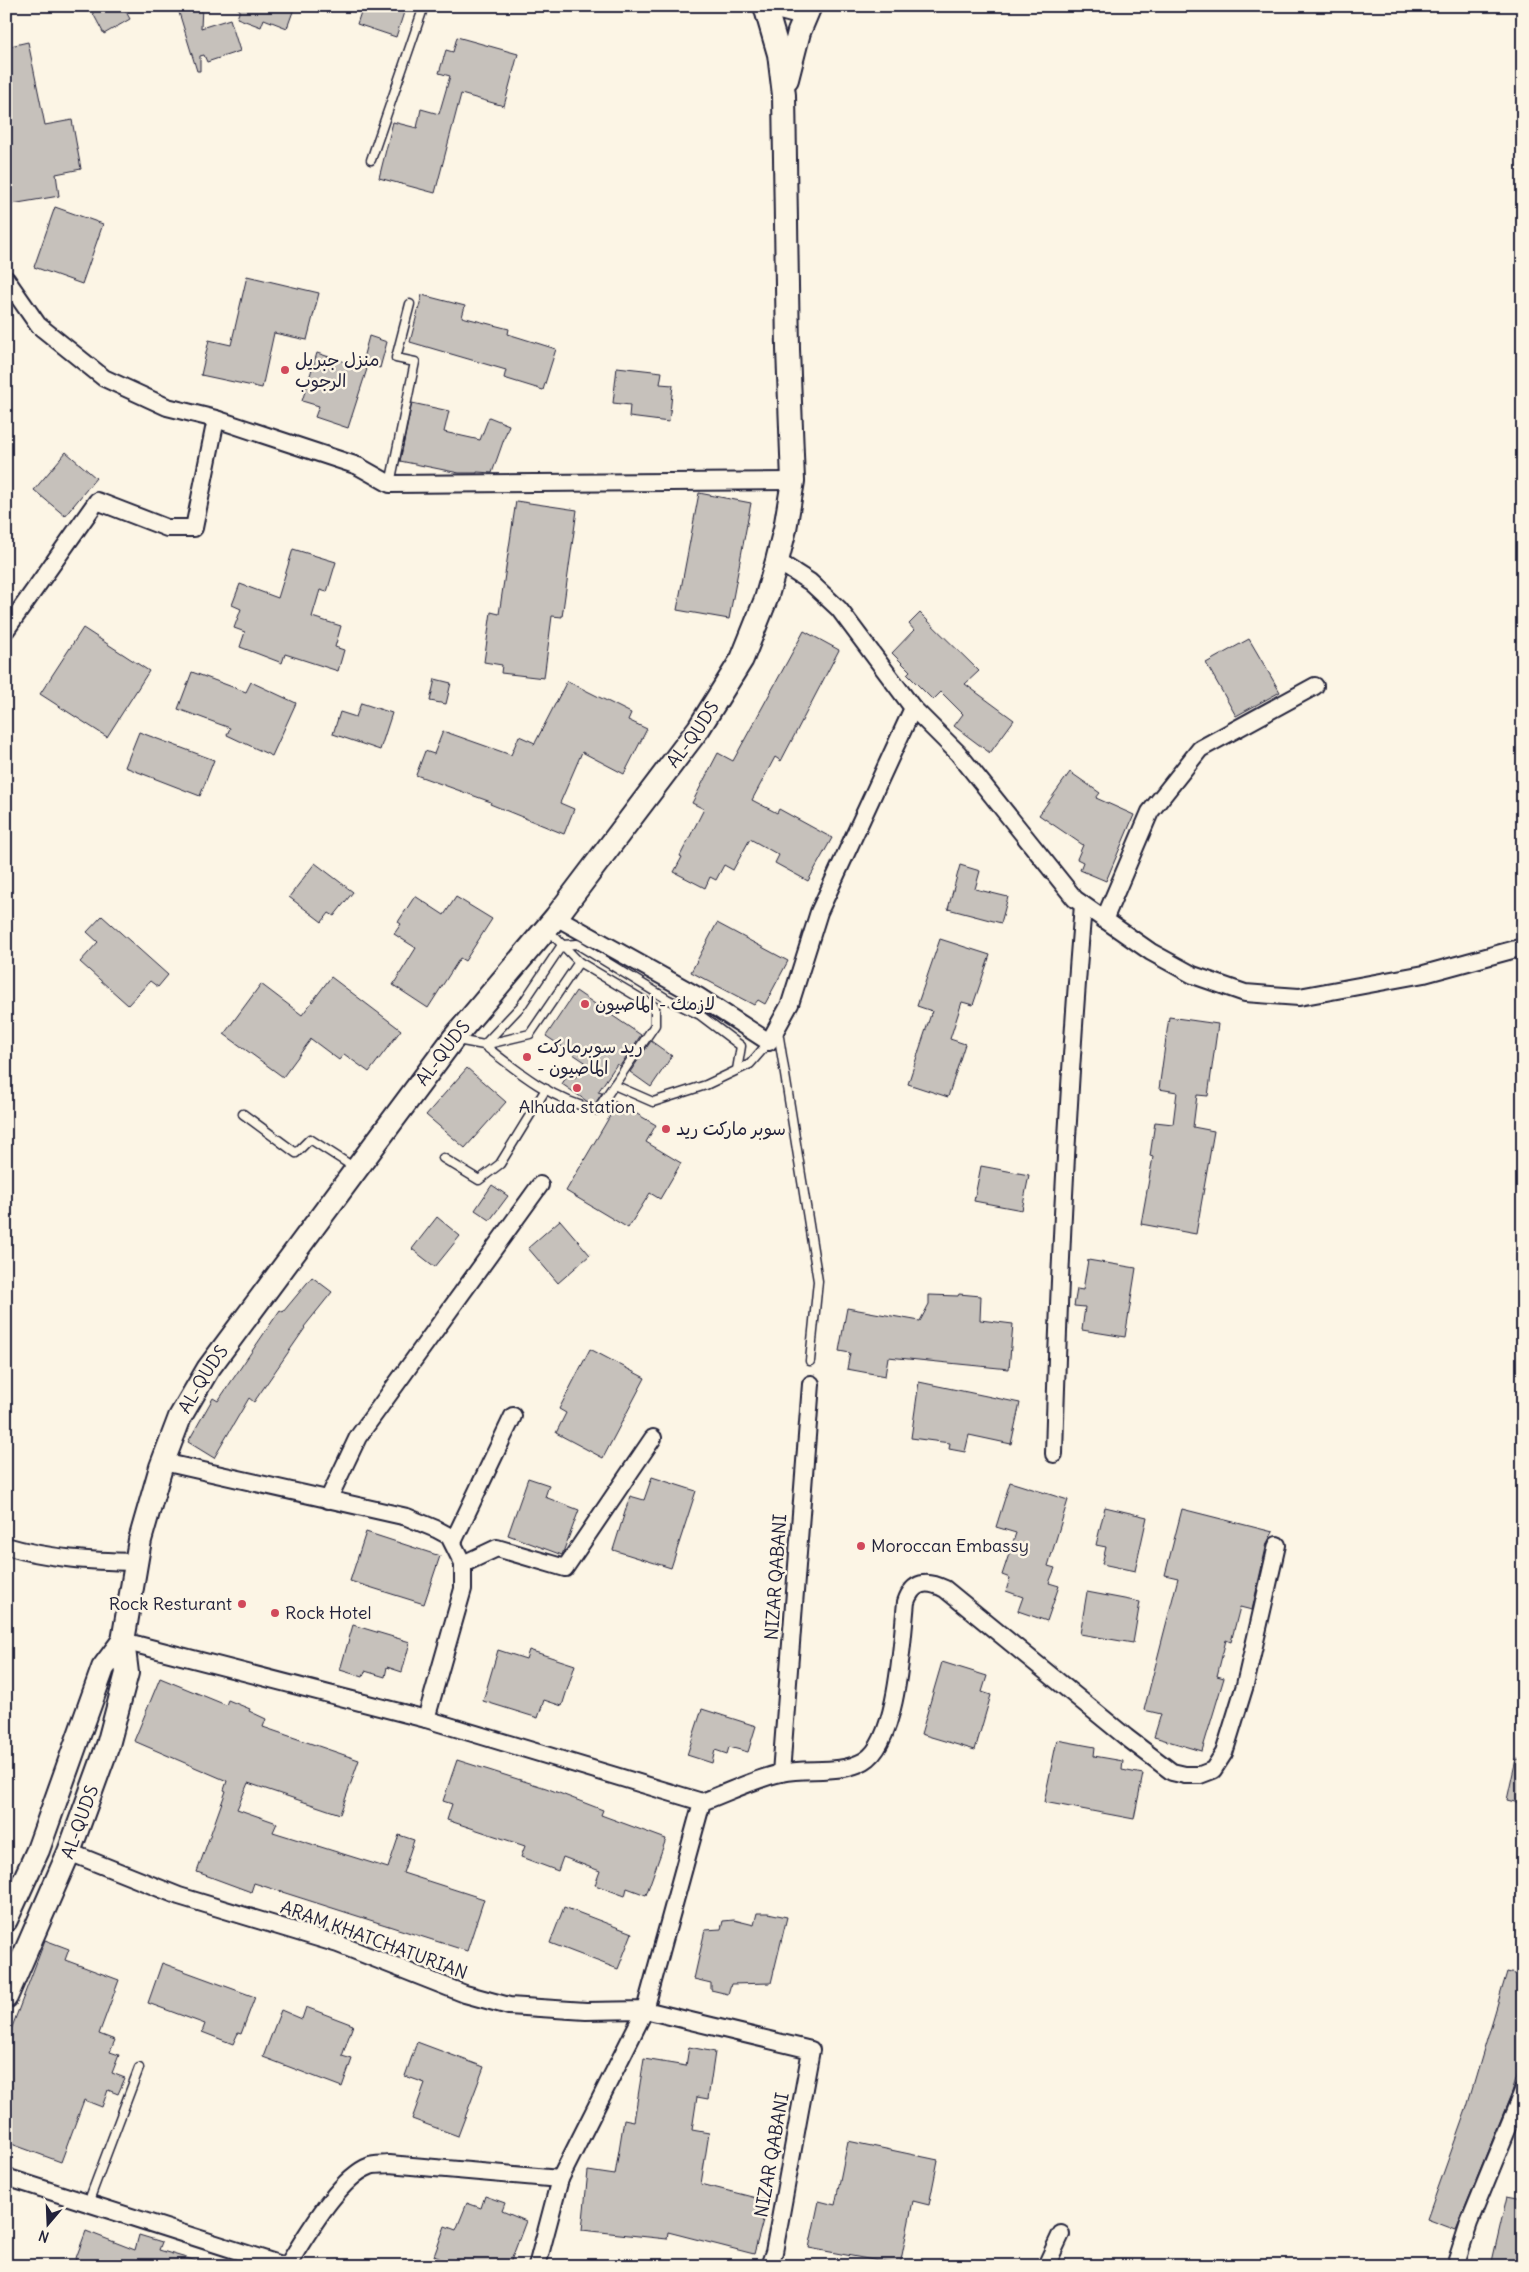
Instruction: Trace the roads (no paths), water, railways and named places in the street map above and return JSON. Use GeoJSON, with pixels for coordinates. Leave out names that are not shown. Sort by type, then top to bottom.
{"type":"FeatureCollection","features":[{"type":"Feature","properties":{"kind":"street"},"geometry":{"type":"LineString","coordinates":[[765,6],[778,54],[784,95]]}},
{"type":"Feature","properties":{"kind":"street"},"geometry":{"type":"LineString","coordinates":[[773,6],[792,11],[805,6]]}},
{"type":"Feature","properties":{"kind":"street"},"geometry":{"type":"LineString","coordinates":[[784,95],[799,32],[810,6]]}},
{"type":"Feature","properties":{"kind":"street","name":"AL-QUDS"},"geometry":{"type":"LineString","coordinates":[[6,1997],[70,1852],[108,1745],[127,1673],[123,1641],[140,1540],[163,1462],[180,1417],[208,1370],[453,1039],[551,923],[699,728],[742,659],[766,600],[778,561],[793,480],[788,349],[784,95]]}},
{"type":"Feature","properties":{"kind":"street"},"geometry":{"type":"LineString","coordinates":[[6,279],[38,325],[104,378],[167,407],[216,418],[358,466],[390,484],[793,480]]}},
{"type":"Feature","properties":{"kind":"street"},"geometry":{"type":"LineString","coordinates":[[6,630],[97,501],[167,528],[194,528],[216,418]]}},
{"type":"Feature","properties":{"kind":"street"},"geometry":{"type":"LineString","coordinates":[[778,561],[810,582],[839,609],[913,708],[958,753],[1075,899],[1151,952],[1193,974],[1245,993],[1299,997],[1424,974],[1523,947]]}},
{"type":"Feature","properties":{"kind":"street"},"geometry":{"type":"LineString","coordinates":[[1104,920],[1150,812],[1200,749],[1315,686]]}},
{"type":"Feature","properties":{"kind":"street"},"geometry":{"type":"LineString","coordinates":[[551,923],[698,996],[769,1042],[790,1004],[819,912],[913,708]]}},
{"type":"Feature","properties":{"kind":"street"},"geometry":{"type":"LineString","coordinates":[[1054,1454],[1060,1257],[1073,1022],[1083,904]]}},
{"type":"Feature","properties":{"kind":"street"},"geometry":{"type":"LineString","coordinates":[[328,1500],[358,1437],[540,1185]]}},
{"type":"Feature","properties":{"kind":"street","name":"NIZAR QABANI"},"geometry":{"type":"LineString","coordinates":[[781,1773],[811,1384]]}},
{"type":"Feature","properties":{"kind":"street"},"geometry":{"type":"LineString","coordinates":[[452,1542],[512,1416]]}},
{"type":"Feature","properties":{"kind":"street"},"geometry":{"type":"LineString","coordinates":[[463,1564],[497,1548],[565,1568],[653,1438]]}},
{"type":"Feature","properties":{"kind":"street"},"geometry":{"type":"LineString","coordinates":[[163,1462],[406,1517],[436,1528],[449,1536],[463,1564],[463,1589],[426,1719]]}},
{"type":"Feature","properties":{"kind":"street"},"geometry":{"type":"LineString","coordinates":[[123,1641],[426,1719],[702,1802],[781,1773],[847,1768],[866,1761],[878,1747],[888,1724],[896,1690],[906,1602],[909,1593],[923,1584],[933,1583],[945,1589],[977,1614],[1126,1737],[1172,1772],[1185,1775],[1200,1775],[1213,1770],[1224,1753],[1245,1685],[1277,1545]]}},
{"type":"Feature","properties":{"kind":"street"},"geometry":{"type":"LineString","coordinates":[[6,1546],[51,1557],[87,1561],[136,1562]]}},
{"type":"Feature","properties":{"kind":"street","name":"AL-QUDS"},"geometry":{"type":"LineString","coordinates":[[6,1920],[38,1850],[103,1668],[123,1641]]}},
{"type":"Feature","properties":{"kind":"street"},"geometry":{"type":"LineString","coordinates":[[537,2266],[560,2179],[645,2010],[702,1802]]}},
{"type":"Feature","properties":{"kind":"street","name":"ARAM KHATCHATURIAN"},"geometry":{"type":"LineString","coordinates":[[70,1852],[179,1896],[338,1944],[464,1994],[500,2004],[586,2011],[645,2010],[811,2050]]}},
{"type":"Feature","properties":{"kind":"street","name":"NIZAR QABANI"},"geometry":{"type":"LineString","coordinates":[[769,2266],[774,2252],[811,2050]]}},
{"type":"Feature","properties":{"kind":"street"},"geometry":{"type":"LineString","coordinates":[[1455,2266],[1469,2223],[1523,2091]]}},
{"type":"Feature","properties":{"kind":"street"},"geometry":{"type":"LineString","coordinates":[[6,2177],[286,2266],[338,2190],[352,2177],[370,2166],[389,2164],[560,2179]]}},
{"type":"Feature","properties":{"kind":"street"},"geometry":{"type":"LineString","coordinates":[[1046,2266],[1062,2234]]}},
{"type":"Feature","properties":{"kind":"lane"},"geometry":{"type":"LineString","coordinates":[[372,160],[424,6]]}},
{"type":"Feature","properties":{"kind":"lane"},"geometry":{"type":"LineString","coordinates":[[390,484],[415,362],[396,358],[410,304]]}},
{"type":"Feature","properties":{"kind":"lane"},"geometry":{"type":"LineString","coordinates":[[551,923],[562,945],[579,962],[655,1008]]}},
{"type":"Feature","properties":{"kind":"lane"},"geometry":{"type":"LineString","coordinates":[[562,945],[577,944],[661,995],[700,1016],[741,1046],[737,1070]]}},
{"type":"Feature","properties":{"kind":"lane"},"geometry":{"type":"LineString","coordinates":[[484,1045],[521,1006],[562,945]]}},
{"type":"Feature","properties":{"kind":"lane"},"geometry":{"type":"LineString","coordinates":[[453,1039],[484,1045],[530,1034],[579,962]]}},
{"type":"Feature","properties":{"kind":"lane"},"geometry":{"type":"LineString","coordinates":[[484,1045],[530,1081],[584,1107],[597,1110],[655,1025],[655,1008],[661,995]]}},
{"type":"Feature","properties":{"kind":"lane"},"geometry":{"type":"LineString","coordinates":[[777,1026],[818,1281],[810,1361]]}},
{"type":"Feature","properties":{"kind":"lane"},"geometry":{"type":"LineString","coordinates":[[614,1084],[653,1102],[706,1085],[750,1064],[769,1042]]}},
{"type":"Feature","properties":{"kind":"lane"},"geometry":{"type":"LineString","coordinates":[[444,1158],[479,1180],[500,1164],[546,1089]]}},
{"type":"Feature","properties":{"kind":"lane"},"geometry":{"type":"LineString","coordinates":[[243,1114],[296,1153],[310,1139],[356,1169]]}},
{"type":"Feature","properties":{"kind":"lane"},"geometry":{"type":"LineString","coordinates":[[88,2203],[139,2068]]}},
{"type":"Feature","properties":{"kind":"place","name":"منزل جبريل الرجوب"},"geometry":{"type":"Point","coordinates":[285,370]}},
{"type":"Feature","properties":{"kind":"place","name":"لازمك - الماصيون"},"geometry":{"type":"Point","coordinates":[585,1004]}},
{"type":"Feature","properties":{"kind":"place","name":"ريد سوبرماركت - الماصيون"},"geometry":{"type":"Point","coordinates":[527,1057]}},
{"type":"Feature","properties":{"kind":"place","name":"Alhuda station"},"geometry":{"type":"Point","coordinates":[577,1088]}},
{"type":"Feature","properties":{"kind":"place","name":"سوبر ماركت ريد"},"geometry":{"type":"Point","coordinates":[666,1129]}},
{"type":"Feature","properties":{"kind":"place","name":"Moroccan Embassy"},"geometry":{"type":"Point","coordinates":[861,1546]}},
{"type":"Feature","properties":{"kind":"place","name":"Rock Resturant"},"geometry":{"type":"Point","coordinates":[242,1604]}},
{"type":"Feature","properties":{"kind":"place","name":"Rock Hotel"},"geometry":{"type":"Point","coordinates":[275,1613]}}]}
